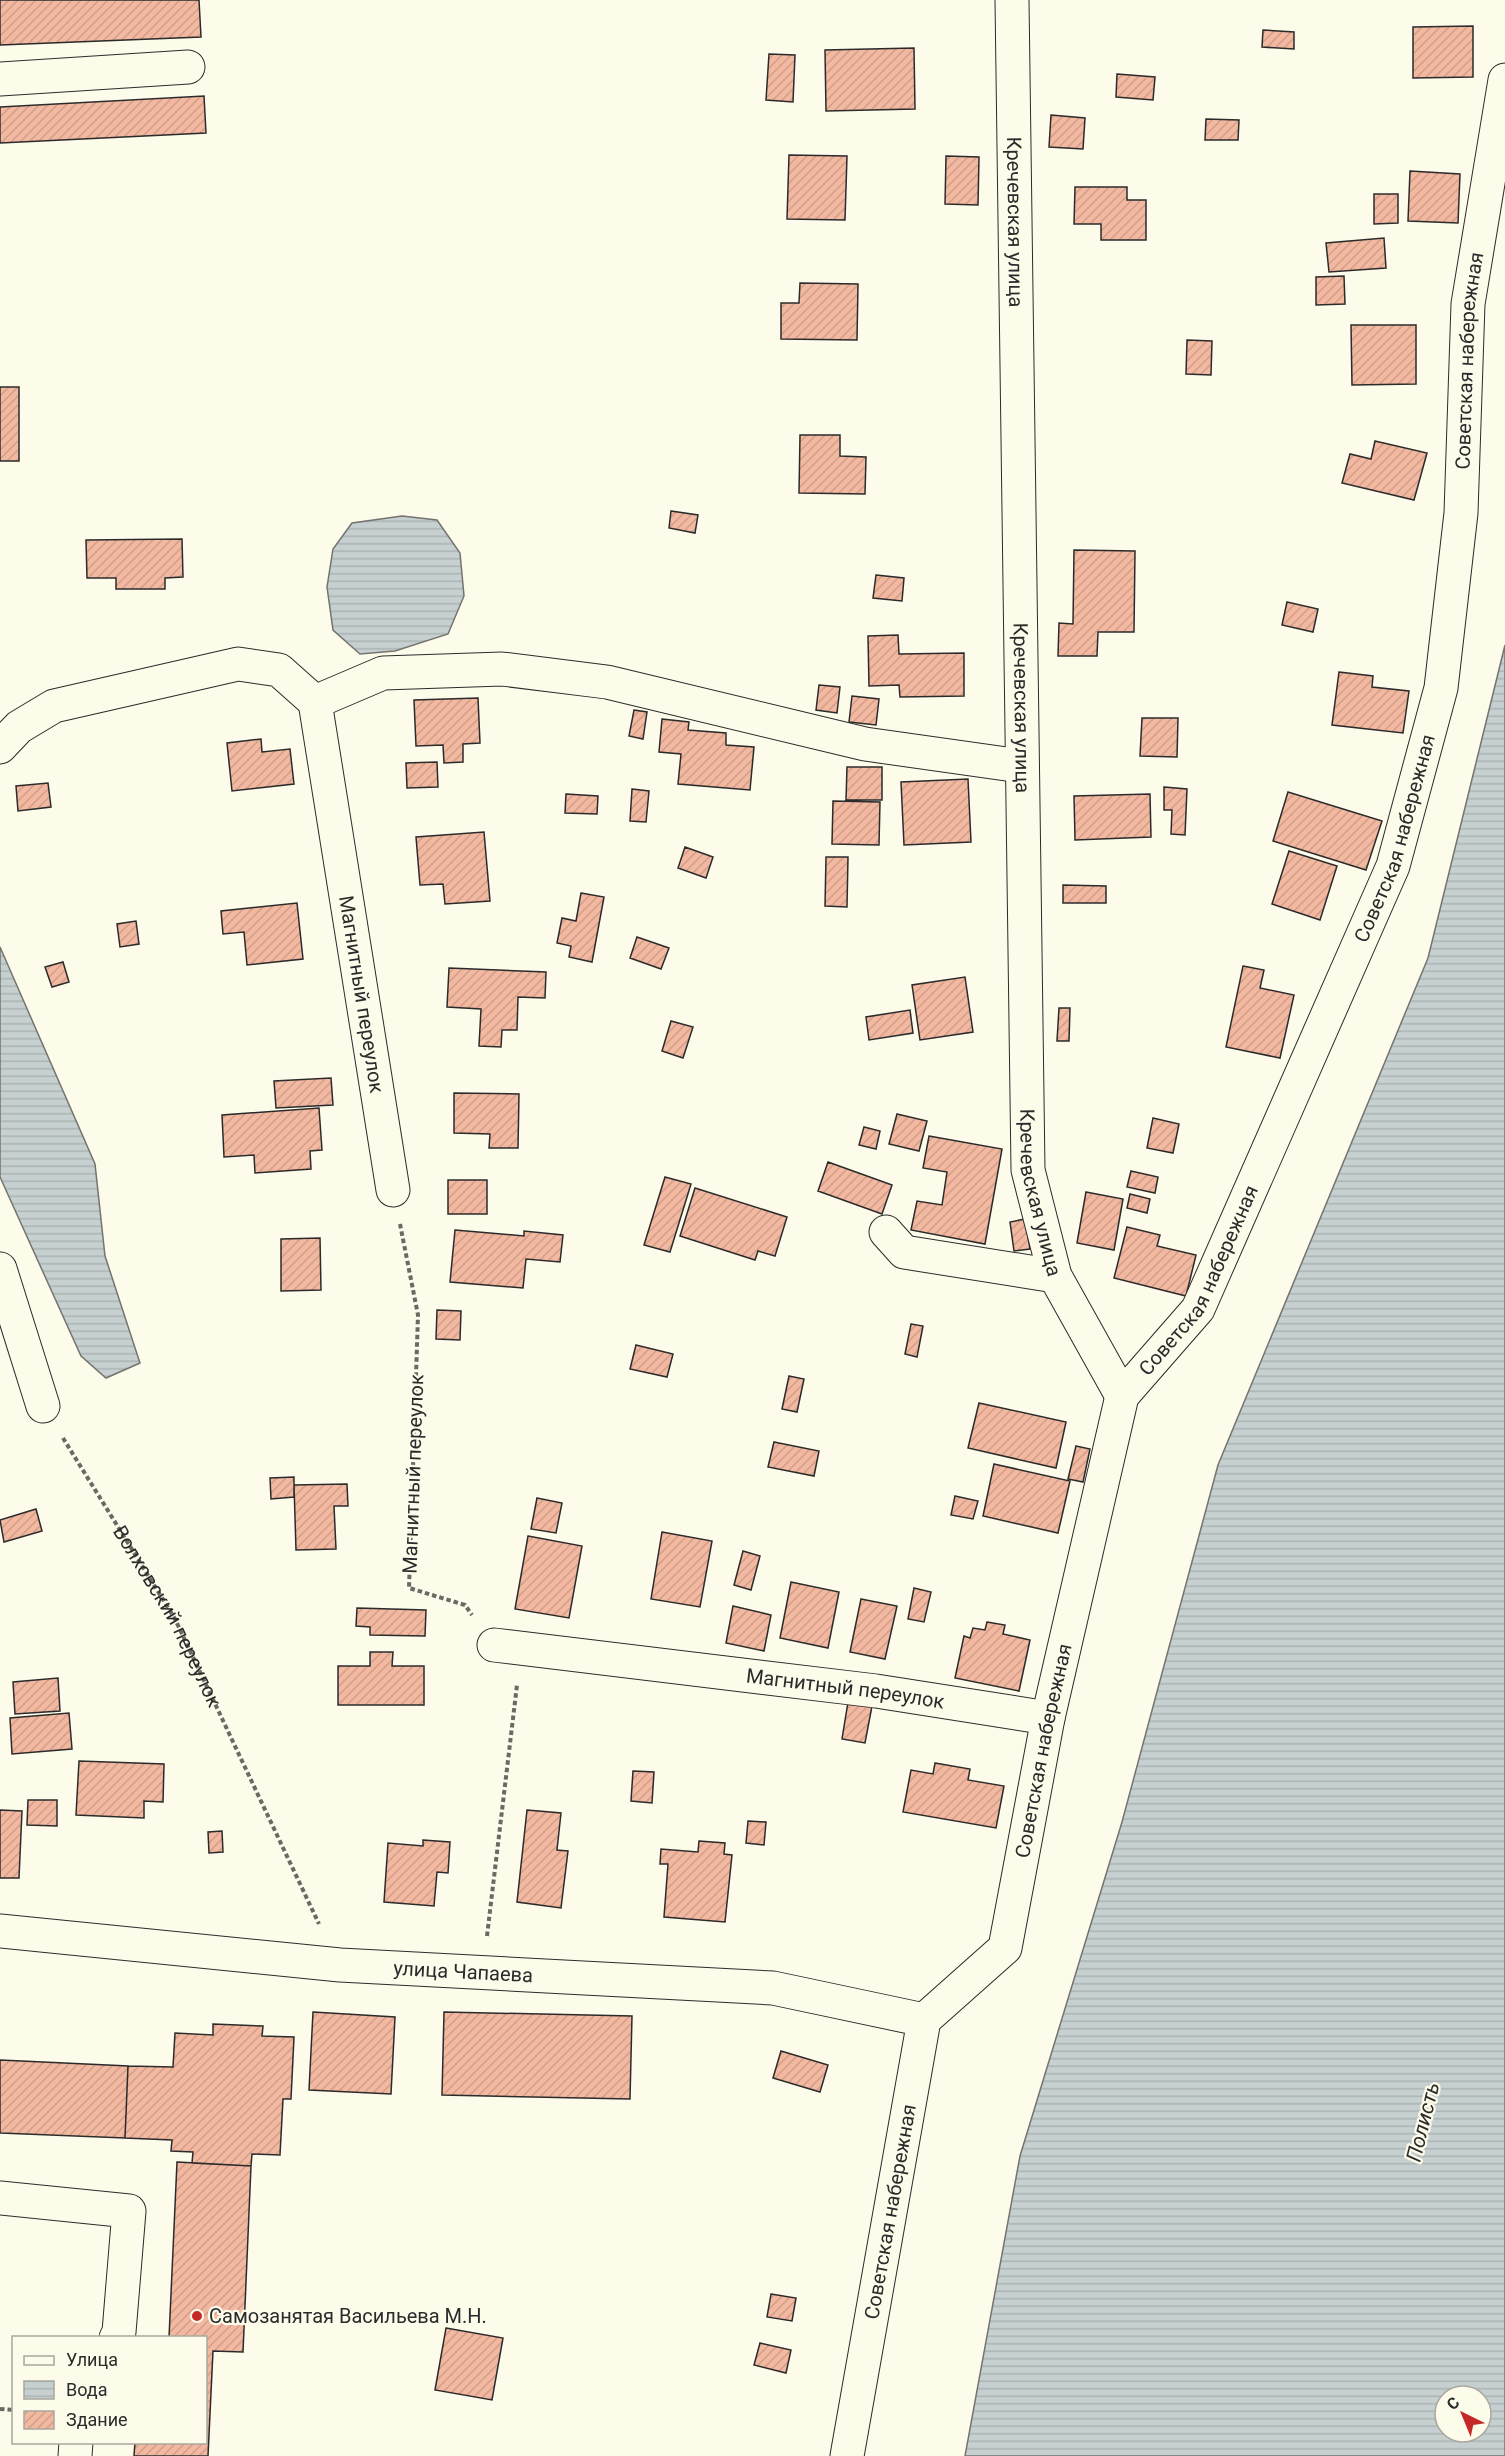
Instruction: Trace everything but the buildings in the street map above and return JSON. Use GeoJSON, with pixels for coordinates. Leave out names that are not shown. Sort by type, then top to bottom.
{"type":"FeatureCollection","features":[{"type":"Feature","properties":{"kind":"street","name":"Кречевская улица"},"geometry":{"type":"LineString","coordinates":[[1012,0],[1028,1170],[1055,1276],[1122,1396]]}},
{"type":"Feature","properties":{"kind":"street"},"geometry":{"type":"LineString","coordinates":[[0,79],[188,67]]}},
{"type":"Feature","properties":{"kind":"street","name":"Советская набережная"},"geometry":{"type":"LineString","coordinates":[[847,2456],[924,2020],[1005,1948],[1048,1718],[1122,1396],[1198,1309],[1393,866],[1441,688],[1461,513],[1467,304],[1505,80]]}},
{"type":"Feature","properties":{"kind":"street"},"geometry":{"type":"LineString","coordinates":[[0,747],[19,727],[54,706],[238,664],[279,670],[315,702],[383,673],[502,669],[607,682],[865,744],[1021,766]]}},
{"type":"Feature","properties":{"kind":"street","name":"Магнитный переулок"},"geometry":{"type":"LineString","coordinates":[[315,702],[393,1190]]}},
{"type":"Feature","properties":{"kind":"street"},"geometry":{"type":"LineString","coordinates":[[886,1232],[904,1252],[1055,1276]]}},
{"type":"Feature","properties":{"kind":"street"},"geometry":{"type":"LineString","coordinates":[[0,1269],[43,1406]]}},
{"type":"Feature","properties":{"kind":"street","name":"Магнитный переулок"},"geometry":{"type":"LineString","coordinates":[[507,1648],[876,1691],[1048,1718]]}},
{"type":"Feature","properties":{"kind":"street","name":"улица Чапаева"},"geometry":{"type":"LineString","coordinates":[[0,1931],[340,1965],[773,1989],[924,2020]]}},
{"type":"Feature","properties":{"kind":"street"},"geometry":{"type":"LineString","coordinates":[[0,2198],[129,2211],[119,2332],[117,2336]]}},
{"type":"Feature","properties":{"kind":"path","name":"Магнитный переулок"},"geometry":{"type":"LineString","coordinates":[[393,1190],[418,1315],[409,1588],[465,1605],[507,1648]]}},
{"type":"Feature","properties":{"kind":"path","name":"Волховский переулок"},"geometry":{"type":"LineString","coordinates":[[43,1406],[175,1619],[299,1885],[340,1965]]}},
{"type":"Feature","properties":{"kind":"path"},"geometry":{"type":"LineString","coordinates":[[483,1973],[507,1648]]}},
{"type":"Feature","properties":{"kind":"water"},"geometry":{"type":"Polygon","coordinates":[[[402,516],[437,520],[460,553],[464,596],[448,634],[395,651],[360,654],[333,630],[327,587],[333,549],[352,523],[402,516]]]}},
{"type":"Feature","properties":{"kind":"water","name":"Полисть"},"geometry":{"type":"Polygon","coordinates":[[[1505,645],[1505,2456],[965,2456],[1020,2156],[1122,1822],[1218,1465],[1428,958],[1505,645]]]}},
{"type":"Feature","properties":{"kind":"water"},"geometry":{"type":"Polygon","coordinates":[[[0,947],[95,1164],[105,1256],[140,1363],[106,1378],[81,1356],[0,1177],[0,947]]]}},
{"type":"Feature","properties":{"kind":"place","name":"Самозанятая Васильева М.Н."},"geometry":{"type":"Point","coordinates":[197,2316]}}]}
